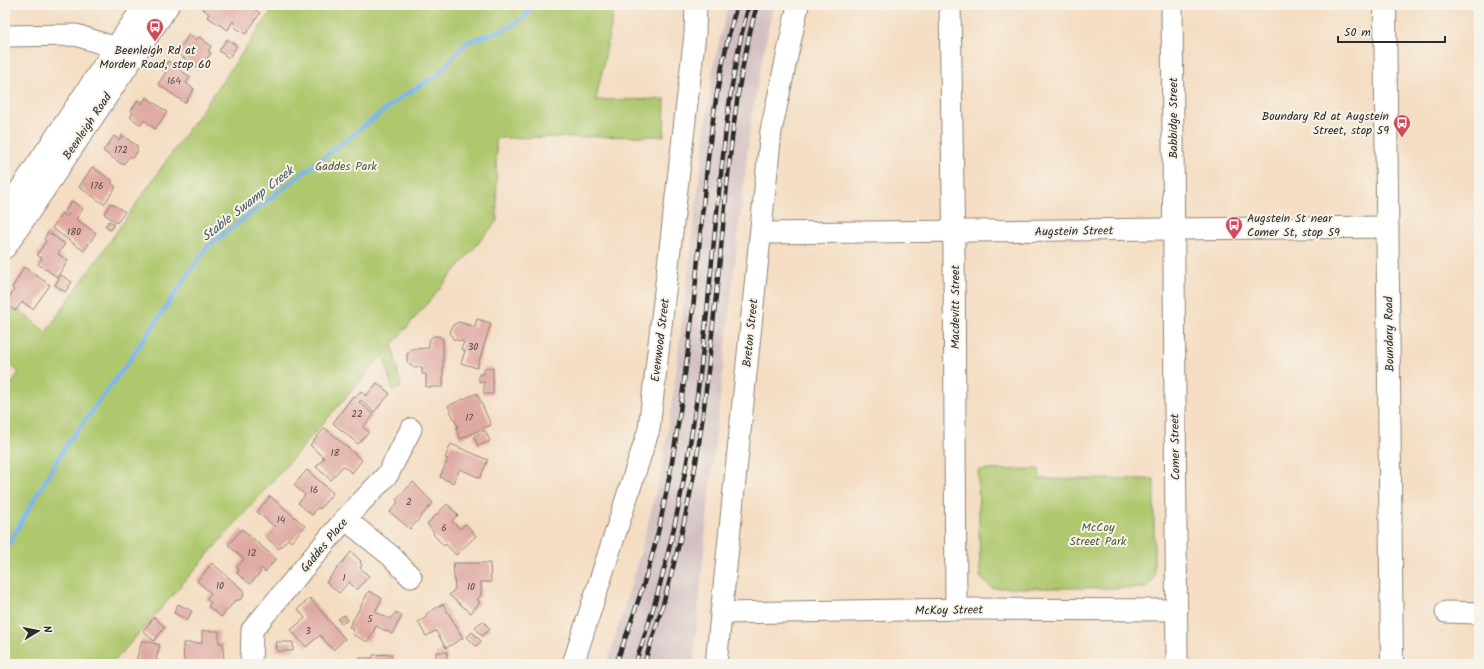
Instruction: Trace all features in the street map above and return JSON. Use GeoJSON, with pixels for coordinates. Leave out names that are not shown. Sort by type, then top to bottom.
{"type":"FeatureCollection","features":[{"type":"Feature","properties":{"kind":"main road","name":"Beenleigh Road"},"geometry":{"type":"LineString","coordinates":[[5,213],[145,5]]}},
{"type":"Feature","properties":{"kind":"main road","name":"Beenleigh Road"},"geometry":{"type":"LineString","coordinates":[[5,247],[168,5]]}},
{"type":"Feature","properties":{"kind":"main road","name":"Boundary Road"},"geometry":{"type":"LineString","coordinates":[[1385,5],[1392,664]]}},
{"type":"Feature","properties":{"kind":"street","name":"Evenwood Street"},"geometry":{"type":"LineString","coordinates":[[573,664],[649,429],[695,34],[696,5]]}},
{"type":"Feature","properties":{"kind":"street","name":"Breton Street"},"geometry":{"type":"LineString","coordinates":[[716,664],[771,131],[798,5]]}},
{"type":"Feature","properties":{"kind":"street","name":"Macdevitt Street"},"geometry":{"type":"LineString","coordinates":[[950,5],[954,232],[956,609]]}},
{"type":"Feature","properties":{"kind":"street","name":"Babbidge Street"},"geometry":{"type":"LineString","coordinates":[[1172,5],[1174,230]]}},
{"type":"Feature","properties":{"kind":"street"},"geometry":{"type":"LineString","coordinates":[[5,36],[76,35],[116,48]]}},
{"type":"Feature","properties":{"kind":"street","name":"Augstein Street"},"geometry":{"type":"LineString","coordinates":[[760,233],[1388,227]]}},
{"type":"Feature","properties":{"kind":"street","name":"Comer Street"},"geometry":{"type":"LineString","coordinates":[[1174,230],[1177,664]]}},
{"type":"Feature","properties":{"kind":"street","name":"Gaddes Place"},"geometry":{"type":"LineString","coordinates":[[252,664],[252,630],[345,519],[388,474],[411,429]]}},
{"type":"Feature","properties":{"kind":"street"},"geometry":{"type":"LineString","coordinates":[[345,519],[391,556],[412,577]]}},
{"type":"Feature","properties":{"kind":"street","name":"McKoy Street"},"geometry":{"type":"LineString","coordinates":[[721,613],[956,609],[1177,610]]}},
{"type":"Feature","properties":{"kind":"street"},"geometry":{"type":"LineString","coordinates":[[1446,612],[1479,613]]}},
{"type":"Feature","properties":{"kind":"shaded area"},"geometry":{"type":"Polygon","coordinates":[[[728,5],[773,5],[751,119],[712,470],[693,664],[607,664],[637,565],[662,469],[675,380],[713,68],[728,5]]]}},
{"type":"Feature","properties":{"kind":"green space","name":"Gaddes Park"},"geometry":{"type":"Polygon","coordinates":[[[276,5],[612,5],[612,21],[596,100],[665,99],[664,136],[496,138],[497,221],[392,345],[401,387],[393,391],[383,355],[112,664],[5,664],[5,394],[19,372],[5,361],[5,299],[46,332],[276,5]]]}},
{"type":"Feature","properties":{"kind":"green space","name":"McCoy Street Park"},"geometry":{"type":"Polygon","coordinates":[[[1039,469],[1040,479],[1154,479],[1154,579],[1146,588],[992,588],[980,577],[978,470],[1039,469]]]}},
{"type":"Feature","properties":{"kind":"building"},"geometry":{"type":"Polygon","coordinates":[[[205,5],[239,5],[241,7],[242,5],[248,5],[260,13],[246,34],[234,27],[236,23],[233,21],[228,30],[207,17],[209,14],[203,9],[205,5]]]}},
{"type":"Feature","properties":{"kind":"building"},"geometry":{"type":"Polygon","coordinates":[[[189,35],[196,40],[199,37],[211,46],[208,51],[211,53],[200,69],[177,53],[189,35]]]}},
{"type":"Feature","properties":{"kind":"building"},"geometry":{"type":"Polygon","coordinates":[[[227,39],[237,46],[229,58],[219,51],[227,39]]]}},
{"type":"Feature","properties":{"kind":"building"},"geometry":{"type":"Polygon","coordinates":[[[168,61],[190,77],[186,83],[194,89],[185,103],[158,84],[166,72],[162,70],[168,61]]]}},
{"type":"Feature","properties":{"kind":"building"},"geometry":{"type":"Polygon","coordinates":[[[146,97],[167,112],[155,129],[144,120],[141,125],[130,117],[133,113],[131,111],[138,100],[142,104],[146,97]]]}},
{"type":"Feature","properties":{"kind":"building"},"geometry":{"type":"Polygon","coordinates":[[[122,135],[137,146],[137,152],[133,158],[130,156],[123,165],[103,151],[114,136],[119,140],[122,135]]]}},
{"type":"Feature","properties":{"kind":"building"},"geometry":{"type":"Polygon","coordinates":[[[92,167],[113,181],[111,183],[116,187],[104,204],[79,187],[92,167]]]}},
{"type":"Feature","properties":{"kind":"building"},"geometry":{"type":"Polygon","coordinates":[[[72,201],[83,209],[76,219],[96,233],[84,251],[52,228],[62,213],[67,216],[69,214],[65,211],[72,201]]]}},
{"type":"Feature","properties":{"kind":"building"},"geometry":{"type":"Polygon","coordinates":[[[111,203],[125,212],[117,223],[104,214],[111,203]]]}},
{"type":"Feature","properties":{"kind":"building"},"geometry":{"type":"Polygon","coordinates":[[[109,221],[114,224],[111,230],[105,227],[109,221]]]}},
{"type":"Feature","properties":{"kind":"building"},"geometry":{"type":"Polygon","coordinates":[[[48,232],[65,244],[58,254],[68,261],[57,277],[38,264],[42,258],[37,255],[46,241],[44,239],[48,232]]]}},
{"type":"Feature","properties":{"kind":"building"},"geometry":{"type":"Polygon","coordinates":[[[24,267],[50,285],[33,309],[22,302],[15,311],[5,303],[14,290],[12,288],[24,267]]]}},
{"type":"Feature","properties":{"kind":"building"},"geometry":{"type":"Polygon","coordinates":[[[61,275],[72,282],[65,292],[55,285],[61,275]]]}},
{"type":"Feature","properties":{"kind":"building"},"geometry":{"type":"Polygon","coordinates":[[[477,319],[491,323],[477,368],[461,363],[465,351],[461,349],[464,342],[453,339],[450,332],[453,325],[459,322],[475,327],[477,319]]]}},
{"type":"Feature","properties":{"kind":"building"},"geometry":{"type":"Polygon","coordinates":[[[433,336],[439,336],[443,340],[443,387],[426,387],[426,374],[422,374],[422,367],[412,367],[407,361],[407,354],[412,349],[429,348],[429,340],[433,336]]]}},
{"type":"Feature","properties":{"kind":"building"},"geometry":{"type":"Polygon","coordinates":[[[484,368],[493,368],[493,394],[484,394],[484,382],[479,382],[479,374],[484,374],[484,368]]]}},
{"type":"Feature","properties":{"kind":"building"},"geometry":{"type":"Polygon","coordinates":[[[377,383],[390,394],[374,412],[361,400],[359,402],[374,415],[363,427],[369,432],[358,444],[333,423],[353,396],[355,398],[361,391],[366,396],[377,383]]]}},
{"type":"Feature","properties":{"kind":"building"},"geometry":{"type":"Polygon","coordinates":[[[477,393],[491,425],[460,439],[456,428],[458,427],[448,406],[477,393]]]}},
{"type":"Feature","properties":{"kind":"building"},"geometry":{"type":"Polygon","coordinates":[[[325,428],[362,460],[352,473],[343,466],[331,480],[316,467],[324,458],[310,445],[325,428]]]}},
{"type":"Feature","properties":{"kind":"building"},"geometry":{"type":"Polygon","coordinates":[[[485,430],[490,441],[478,446],[474,436],[485,430]]]}},
{"type":"Feature","properties":{"kind":"building"},"geometry":{"type":"Polygon","coordinates":[[[451,444],[488,460],[480,478],[460,469],[453,483],[440,477],[448,459],[445,458],[451,444]]]}},
{"type":"Feature","properties":{"kind":"building"},"geometry":{"type":"Polygon","coordinates":[[[307,470],[333,493],[320,509],[318,507],[312,515],[298,503],[305,495],[294,485],[307,470]]]}},
{"type":"Feature","properties":{"kind":"building"},"geometry":{"type":"Polygon","coordinates":[[[413,482],[433,503],[410,529],[390,512],[398,502],[396,500],[413,482]]]}},
{"type":"Feature","properties":{"kind":"building"},"geometry":{"type":"Polygon","coordinates":[[[270,496],[305,526],[291,542],[288,539],[279,549],[266,537],[275,527],[257,512],[270,496]]]}},
{"type":"Feature","properties":{"kind":"building"},"geometry":{"type":"Polygon","coordinates":[[[447,504],[458,515],[452,521],[460,529],[466,524],[476,536],[456,555],[446,544],[444,546],[433,534],[434,532],[427,524],[447,504]]]}},
{"type":"Feature","properties":{"kind":"building"},"geometry":{"type":"Polygon","coordinates":[[[242,529],[276,559],[265,572],[261,568],[259,571],[261,572],[250,584],[237,573],[239,570],[237,567],[244,559],[228,545],[242,529]]]}},
{"type":"Feature","properties":{"kind":"building"},"geometry":{"type":"Polygon","coordinates":[[[351,552],[361,561],[360,563],[362,565],[360,568],[369,576],[357,590],[349,582],[339,593],[326,582],[351,552]]]}},
{"type":"Feature","properties":{"kind":"building"},"geometry":{"type":"Polygon","coordinates":[[[212,563],[243,590],[244,595],[240,600],[236,600],[221,617],[208,606],[211,603],[206,599],[211,593],[197,581],[212,563]]]}},
{"type":"Feature","properties":{"kind":"building"},"geometry":{"type":"Polygon","coordinates":[[[453,563],[490,563],[491,582],[481,582],[481,595],[477,600],[480,602],[471,613],[449,595],[455,589],[453,563]]]}},
{"type":"Feature","properties":{"kind":"building"},"geometry":{"type":"Polygon","coordinates":[[[369,591],[382,598],[375,612],[390,619],[396,612],[402,616],[392,634],[376,626],[368,642],[352,634],[354,630],[349,627],[369,591]]]}},
{"type":"Feature","properties":{"kind":"building"},"geometry":{"type":"Polygon","coordinates":[[[310,598],[345,639],[333,650],[320,635],[306,647],[291,630],[305,618],[298,609],[310,598]]]}},
{"type":"Feature","properties":{"kind":"building"},"geometry":{"type":"Polygon","coordinates":[[[178,604],[192,611],[187,620],[174,613],[178,604]]]}},
{"type":"Feature","properties":{"kind":"building"},"geometry":{"type":"Polygon","coordinates":[[[443,604],[463,638],[446,648],[436,631],[426,636],[418,622],[427,617],[426,614],[443,604]]]}},
{"type":"Feature","properties":{"kind":"building"},"geometry":{"type":"Polygon","coordinates":[[[344,615],[347,621],[341,624],[338,619],[344,615]]]}},
{"type":"Feature","properties":{"kind":"building"},"geometry":{"type":"Polygon","coordinates":[[[154,617],[165,627],[154,641],[143,631],[154,617]]]}},
{"type":"Feature","properties":{"kind":"building"},"geometry":{"type":"Polygon","coordinates":[[[483,621],[490,629],[482,636],[475,627],[483,621]]]}},
{"type":"Feature","properties":{"kind":"building"},"geometry":{"type":"Polygon","coordinates":[[[202,631],[219,631],[219,643],[223,643],[224,663],[184,664],[183,643],[202,643],[202,631]]]}},
{"type":"Feature","properties":{"kind":"building"},"geometry":{"type":"Polygon","coordinates":[[[472,632],[481,641],[476,646],[467,637],[472,632]]]}},
{"type":"Feature","properties":{"kind":"building"},"geometry":{"type":"Polygon","coordinates":[[[142,640],[160,645],[156,660],[159,661],[158,664],[135,664],[142,640]]]}},
{"type":"Feature","properties":{"kind":"building"},"geometry":{"type":"Polygon","coordinates":[[[276,642],[293,642],[293,651],[277,651],[276,642]]]}},
{"type":"Feature","properties":{"kind":"building"},"geometry":{"type":"Polygon","coordinates":[[[436,652],[447,652],[447,664],[436,664],[436,652]]]}},
{"type":"Feature","properties":{"kind":"building"},"geometry":{"type":"Polygon","coordinates":[[[392,654],[392,664],[360,664],[360,658],[373,658],[373,655],[392,654]]]}},
{"type":"Feature","properties":{"kind":"waterway","name":"Stable Swamp Creek"},"geometry":{"type":"LineString","coordinates":[[5,550],[65,447],[127,364],[206,248],[403,96],[437,75],[467,42],[506,29],[525,17],[533,5]]}},
{"type":"Feature","properties":{"kind":"railway"},"geometry":{"type":"LineString","coordinates":[[616,664],[654,549],[668,484],[677,434],[687,359],[713,118],[727,42],[737,5]]}},
{"type":"Feature","properties":{"kind":"railway"},"geometry":{"type":"LineString","coordinates":[[635,664],[650,620],[662,575],[683,485],[691,439],[703,348],[728,111],[744,22],[749,5]]}},
{"type":"Feature","properties":{"kind":"railway"},"geometry":{"type":"LineString","coordinates":[[644,664],[666,595],[678,549],[698,453],[708,374],[732,135],[742,70],[757,5]]}},
{"type":"Feature","properties":{"kind":"place","name":"Beenleigh Rd at Morden Road, stop 60"},"geometry":{"type":"Point","coordinates":[155,42]}},
{"type":"Feature","properties":{"kind":"place","name":"Boundary Rd at Augstein Street, stop 59"},"geometry":{"type":"Point","coordinates":[1402,138]}},
{"type":"Feature","properties":{"kind":"place","name":"Augstein St near Comer St, stop 59"},"geometry":{"type":"Point","coordinates":[1234,240]}}]}
